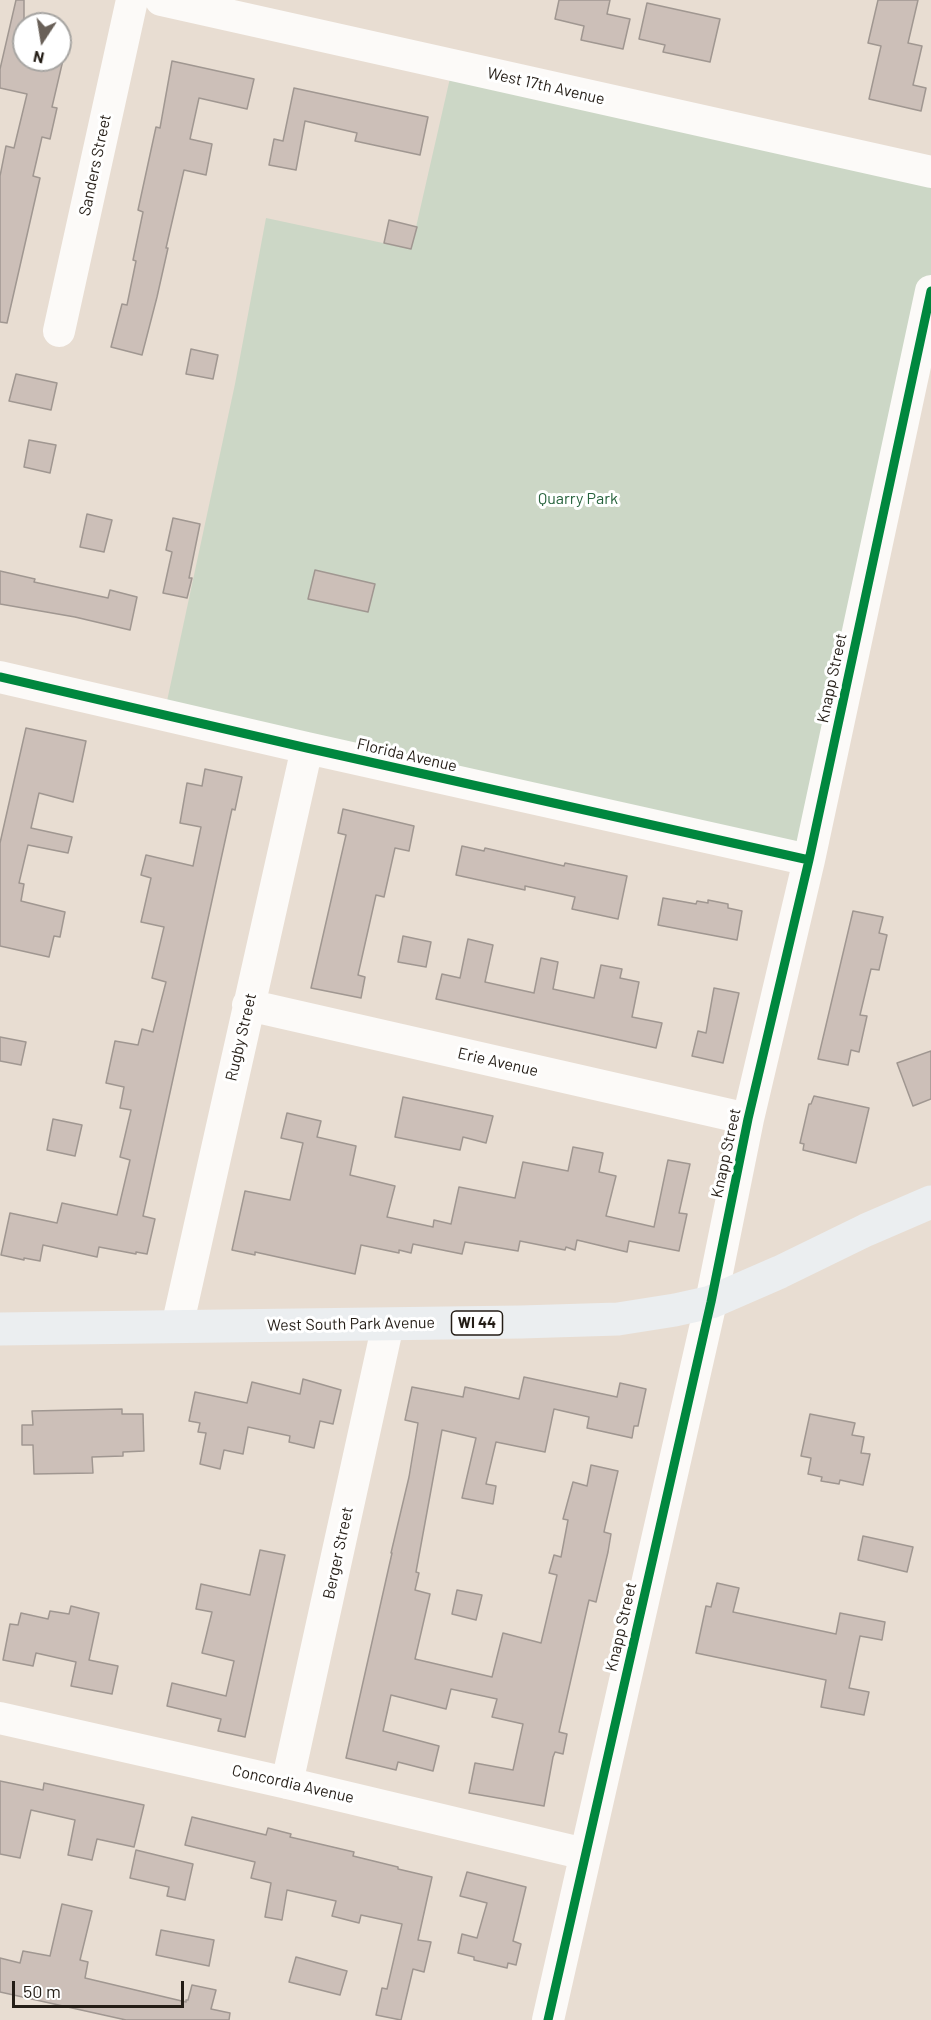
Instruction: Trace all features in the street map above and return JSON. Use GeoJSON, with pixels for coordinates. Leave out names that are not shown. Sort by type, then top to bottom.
{"type":"FeatureCollection","features":[{"type":"Feature","properties":{"kind":"main road","name":"West South Park Avenue"},"geometry":{"type":"LineString","coordinates":[[0,1329],[618,1319],[711,1302],[931,1202]]}},
{"type":"Feature","properties":{"kind":"street","name":"Sanders Street"},"geometry":{"type":"LineString","coordinates":[[59,331],[132,0]]}},
{"type":"Feature","properties":{"kind":"street","name":"West 17th Avenue"},"geometry":{"type":"LineString","coordinates":[[161,0],[931,172]]}},
{"type":"Feature","properties":{"kind":"street","name":"Knapp Street"},"geometry":{"type":"LineString","coordinates":[[548,2020],[711,1302],[748,1119],[808,860],[931,291]]}},
{"type":"Feature","properties":{"kind":"street","name":"Florida Avenue"},"geometry":{"type":"LineString","coordinates":[[0,677],[808,860]]}},
{"type":"Feature","properties":{"kind":"street","name":"Rugby Street"},"geometry":{"type":"LineString","coordinates":[[177,1327],[307,748]]}},
{"type":"Feature","properties":{"kind":"street","name":"Erie Avenue"},"geometry":{"type":"LineString","coordinates":[[248,1005],[748,1119]]}},
{"type":"Feature","properties":{"kind":"street","name":"Berger Street"},"geometry":{"type":"LineString","coordinates":[[287,1783],[388,1324]]}},
{"type":"Feature","properties":{"kind":"street","name":"Concordia Avenue"},"geometry":{"type":"LineString","coordinates":[[0,1718],[585,1854]]}},
{"type":"Feature","properties":{"kind":"green space","name":"Quarry Park"},"geometry":{"type":"Polygon","coordinates":[[[453,65],[931,172],[931,291],[809,860],[164,715],[235,384],[266,218],[411,249],[453,65]]]}},
{"type":"Feature","properties":{"kind":"building"},"geometry":{"type":"Polygon","coordinates":[[[16,0],[24,0],[24,12],[13,12],[16,0]]]}},
{"type":"Feature","properties":{"kind":"building"},"geometry":{"type":"Polygon","coordinates":[[[559,0],[610,0],[607,14],[630,19],[623,49],[581,40],[584,26],[555,19],[559,0]]]}},
{"type":"Feature","properties":{"kind":"building"},"geometry":{"type":"Polygon","coordinates":[[[878,0],[918,0],[908,43],[922,46],[913,85],[926,88],[921,111],[869,99],[881,46],[868,43],[878,0]]]}},
{"type":"Feature","properties":{"kind":"building"},"geometry":{"type":"Polygon","coordinates":[[[647,3],[720,19],[710,62],[663,52],[665,45],[639,39],[647,3]]]}},
{"type":"Feature","properties":{"kind":"building"},"geometry":{"type":"Polygon","coordinates":[[[12,17],[12,72],[60,72],[52,107],[57,108],[50,139],[42,137],[33,176],[40,178],[7,323],[0,322],[0,176],[6,146],[14,148],[27,94],[0,88],[0,69],[12,17]]]}},
{"type":"Feature","properties":{"kind":"building"},"geometry":{"type":"Polygon","coordinates":[[[172,61],[254,79],[247,109],[199,98],[190,139],[212,144],[206,175],[184,170],[142,355],[111,347],[122,304],[127,305],[143,212],[138,210],[156,127],[160,128],[172,61]]]}},
{"type":"Feature","properties":{"kind":"building"},"geometry":{"type":"Polygon","coordinates":[[[294,88],[428,117],[420,155],[355,141],[357,133],[305,121],[296,170],[269,165],[274,139],[283,141],[294,88]]]}},
{"type":"Feature","properties":{"kind":"building"},"geometry":{"type":"Polygon","coordinates":[[[389,220],[417,227],[411,249],[384,243],[389,220]]]}},
{"type":"Feature","properties":{"kind":"building"},"geometry":{"type":"Polygon","coordinates":[[[191,349],[218,355],[213,379],[186,374],[191,349]]]}},
{"type":"Feature","properties":{"kind":"building"},"geometry":{"type":"Polygon","coordinates":[[[16,374],[57,383],[51,410],[9,401],[16,374]]]}},
{"type":"Feature","properties":{"kind":"building"},"geometry":{"type":"Polygon","coordinates":[[[29,440],[56,445],[50,473],[24,467],[29,440]]]}},
{"type":"Feature","properties":{"kind":"building"},"geometry":{"type":"Polygon","coordinates":[[[87,514],[112,520],[104,552],[80,547],[87,514]]]}},
{"type":"Feature","properties":{"kind":"building"},"geometry":{"type":"Polygon","coordinates":[[[173,518],[200,524],[187,598],[163,593],[172,552],[166,550],[173,518]]]}},
{"type":"Feature","properties":{"kind":"building"},"geometry":{"type":"Polygon","coordinates":[[[315,570],[375,584],[368,612],[308,599],[315,570]]]}},
{"type":"Feature","properties":{"kind":"building"},"geometry":{"type":"Polygon","coordinates":[[[0,571],[35,579],[34,582],[108,598],[110,590],[137,597],[130,630],[75,617],[0,604],[0,571]]]}},
{"type":"Feature","properties":{"kind":"building"},"geometry":{"type":"Polygon","coordinates":[[[26,728],[86,741],[73,802],[39,793],[31,828],[72,837],[68,853],[28,845],[19,883],[24,884],[21,901],[65,912],[60,937],[54,936],[49,957],[0,946],[0,843],[26,728]]]}},
{"type":"Feature","properties":{"kind":"building"},"geometry":{"type":"Polygon","coordinates":[[[205,769],[242,777],[235,810],[232,809],[143,1216],[155,1219],[147,1254],[99,1247],[97,1257],[43,1245],[40,1261],[1,1255],[10,1213],[57,1223],[62,1203],[117,1215],[130,1160],[120,1157],[131,1110],[120,1108],[124,1087],[106,1083],[115,1041],[138,1045],[142,1029],[153,1032],[166,982],[152,978],[164,927],[141,922],[151,878],[141,875],[146,855],[193,866],[201,827],[180,823],[187,783],[202,786],[205,769]]]}},
{"type":"Feature","properties":{"kind":"building"},"geometry":{"type":"Polygon","coordinates":[[[343,809],[414,826],[409,851],[395,848],[384,897],[376,895],[358,975],[365,977],[361,998],[311,988],[346,835],[338,833],[343,809]]]}},
{"type":"Feature","properties":{"kind":"building"},"geometry":{"type":"Polygon","coordinates":[[[462,846],[484,851],[485,848],[564,866],[565,863],[627,876],[618,919],[572,909],[575,897],[525,886],[525,890],[456,875],[462,846]]]}},
{"type":"Feature","properties":{"kind":"building"},"geometry":{"type":"Polygon","coordinates":[[[663,898],[696,904],[697,901],[708,903],[708,900],[728,904],[728,908],[742,911],[737,940],[658,925],[663,898]]]}},
{"type":"Feature","properties":{"kind":"building"},"geometry":{"type":"Polygon","coordinates":[[[853,911],[883,917],[879,933],[887,935],[879,970],[871,969],[860,1015],[867,1016],[859,1052],[851,1050],[848,1065],[818,1059],[853,911]]]}},
{"type":"Feature","properties":{"kind":"building"},"geometry":{"type":"Polygon","coordinates":[[[403,936],[431,942],[426,967],[398,962],[403,936]]]}},
{"type":"Feature","properties":{"kind":"building"},"geometry":{"type":"Polygon","coordinates":[[[468,939],[493,945],[485,982],[534,993],[541,958],[558,962],[553,989],[594,998],[601,965],[622,969],[620,978],[639,982],[632,1017],[662,1023],[656,1048],[436,999],[442,974],[460,978],[468,939]]]}},
{"type":"Feature","properties":{"kind":"building"},"geometry":{"type":"Polygon","coordinates":[[[714,988],[739,993],[723,1063],[692,1056],[698,1031],[706,1033],[714,988]]]}},
{"type":"Feature","properties":{"kind":"building"},"geometry":{"type":"Polygon","coordinates":[[[0,1037],[26,1042],[21,1065],[0,1061],[0,1037]]]}},
{"type":"Feature","properties":{"kind":"building"},"geometry":{"type":"Polygon","coordinates":[[[931,1051],[931,1099],[913,1106],[897,1063],[931,1051]]]}},
{"type":"Feature","properties":{"kind":"building"},"geometry":{"type":"Polygon","coordinates":[[[814,1096],[869,1108],[856,1163],[803,1150],[804,1144],[800,1143],[809,1104],[814,1096]]]}},
{"type":"Feature","properties":{"kind":"building"},"geometry":{"type":"Polygon","coordinates":[[[403,1097],[493,1116],[486,1143],[463,1137],[460,1150],[395,1137],[403,1097]]]}},
{"type":"Feature","properties":{"kind":"building"},"geometry":{"type":"Polygon","coordinates":[[[287,1113],[321,1121],[317,1137],[356,1146],[350,1175],[395,1186],[387,1217],[433,1227],[434,1220],[451,1224],[459,1187],[515,1198],[523,1162],[568,1171],[573,1147],[603,1153],[599,1172],[616,1176],[606,1216],[654,1227],[668,1160],[690,1164],[679,1213],[687,1214],[679,1251],[629,1241],[627,1252],[577,1240],[575,1250],[520,1241],[518,1251],[465,1242],[462,1254],[413,1244],[411,1253],[399,1250],[399,1253],[361,1245],[355,1274],[255,1252],[255,1255],[232,1250],[245,1191],[290,1200],[303,1143],[281,1138],[287,1113]]]}},
{"type":"Feature","properties":{"kind":"building"},"geometry":{"type":"Polygon","coordinates":[[[53,1119],[82,1125],[75,1156],[47,1150],[53,1119]]]}},
{"type":"Feature","properties":{"kind":"building"},"geometry":{"type":"Polygon","coordinates":[[[524,1377],[617,1397],[620,1383],[646,1389],[638,1426],[634,1426],[632,1438],[587,1428],[589,1417],[554,1409],[545,1452],[496,1442],[486,1484],[496,1486],[493,1504],[462,1498],[476,1438],[442,1430],[416,1572],[419,1573],[415,1590],[430,1594],[415,1659],[492,1677],[503,1633],[541,1643],[557,1575],[549,1573],[554,1555],[561,1557],[568,1520],[563,1519],[573,1482],[587,1486],[591,1465],[618,1471],[604,1532],[611,1534],[608,1552],[596,1602],[589,1600],[559,1732],[567,1734],[563,1754],[555,1752],[553,1757],[544,1806],[469,1793],[475,1763],[513,1770],[523,1724],[492,1717],[497,1699],[451,1689],[446,1709],[391,1695],[383,1731],[439,1746],[433,1771],[398,1762],[396,1770],[346,1758],[409,1477],[418,1423],[405,1420],[412,1387],[463,1397],[465,1387],[519,1399],[524,1377]]]}},
{"type":"Feature","properties":{"kind":"building"},"geometry":{"type":"Polygon","coordinates":[[[303,1379],[341,1390],[333,1424],[320,1421],[314,1448],[289,1442],[290,1436],[248,1427],[243,1454],[224,1450],[220,1469],[200,1464],[206,1433],[198,1432],[200,1423],[189,1421],[195,1392],[247,1403],[252,1382],[300,1394],[303,1379]]]}},
{"type":"Feature","properties":{"kind":"building"},"geometry":{"type":"Polygon","coordinates":[[[122,1409],[122,1414],[143,1414],[144,1451],[123,1452],[123,1456],[92,1457],[93,1473],[34,1474],[33,1445],[22,1445],[22,1425],[33,1425],[32,1411],[122,1409]]]}},
{"type":"Feature","properties":{"kind":"building"},"geometry":{"type":"Polygon","coordinates":[[[810,1414],[855,1423],[852,1435],[864,1437],[861,1453],[870,1454],[863,1485],[840,1480],[839,1484],[821,1481],[822,1477],[808,1474],[811,1458],[801,1456],[810,1414]]]}},
{"type":"Feature","properties":{"kind":"building"},"geometry":{"type":"Polygon","coordinates":[[[863,1536],[913,1547],[907,1572],[858,1560],[863,1536]]]}},
{"type":"Feature","properties":{"kind":"building"},"geometry":{"type":"Polygon","coordinates":[[[260,1550],[285,1555],[245,1737],[218,1731],[221,1719],[167,1706],[172,1683],[226,1696],[234,1661],[202,1653],[212,1612],[196,1609],[201,1584],[250,1595],[260,1550]]]}},
{"type":"Feature","properties":{"kind":"building"},"geometry":{"type":"Polygon","coordinates":[[[717,1583],[739,1588],[733,1612],[836,1634],[840,1613],[885,1622],[882,1640],[860,1636],[849,1688],[869,1692],[864,1715],[821,1707],[826,1680],[696,1653],[706,1606],[711,1607],[717,1583]]]}},
{"type":"Feature","properties":{"kind":"building"},"geometry":{"type":"Polygon","coordinates":[[[457,1590],[482,1595],[476,1620],[452,1614],[457,1590]]]}},
{"type":"Feature","properties":{"kind":"building"},"geometry":{"type":"Polygon","coordinates":[[[71,1606],[99,1613],[89,1660],[118,1666],[112,1694],[71,1686],[76,1662],[36,1653],[33,1666],[3,1660],[10,1624],[18,1625],[21,1613],[48,1619],[50,1611],[69,1614],[71,1606]]]}},
{"type":"Feature","properties":{"kind":"building"},"geometry":{"type":"Polygon","coordinates":[[[0,1781],[43,1790],[44,1783],[144,1805],[134,1847],[97,1839],[92,1860],[68,1855],[75,1820],[31,1810],[20,1858],[0,1854],[0,1781]]]}},
{"type":"Feature","properties":{"kind":"building"},"geometry":{"type":"Polygon","coordinates":[[[192,1817],[266,1835],[268,1828],[291,1834],[290,1837],[354,1852],[353,1856],[432,1877],[418,1940],[431,1942],[424,1972],[413,1969],[401,2020],[376,2015],[382,1988],[387,1989],[402,1924],[361,1915],[359,1923],[332,1916],[336,1901],[287,1890],[282,1920],[265,1917],[271,1883],[251,1878],[255,1862],[185,1845],[192,1817]]]}},
{"type":"Feature","properties":{"kind":"building"},"geometry":{"type":"Polygon","coordinates":[[[136,1850],[193,1864],[185,1900],[167,1896],[169,1887],[130,1878],[136,1850]]]}},
{"type":"Feature","properties":{"kind":"building"},"geometry":{"type":"Polygon","coordinates":[[[467,1872],[526,1887],[513,1941],[521,1944],[516,1965],[508,1963],[507,1968],[474,1960],[474,1957],[458,1953],[462,1934],[477,1938],[487,1903],[460,1896],[467,1872]]]}},
{"type":"Feature","properties":{"kind":"building"},"geometry":{"type":"Polygon","coordinates":[[[62,1904],[92,1911],[80,1960],[88,1962],[85,1978],[186,2002],[192,1985],[216,1990],[211,2009],[230,2013],[229,2020],[126,2020],[0,1992],[0,1958],[20,1963],[23,1951],[50,1956],[62,1904]]]}},
{"type":"Feature","properties":{"kind":"building"},"geometry":{"type":"Polygon","coordinates":[[[161,1930],[214,1940],[209,1966],[156,1955],[161,1930]]]}},
{"type":"Feature","properties":{"kind":"building"},"geometry":{"type":"Polygon","coordinates":[[[296,1957],[347,1971],[340,1995],[289,1982],[296,1957]]]}},
{"type":"Feature","properties":{"kind":"cycle path"},"geometry":{"type":"LineString","coordinates":[[548,2020],[711,1302],[748,1119],[809,860],[931,291]]}},
{"type":"Feature","properties":{"kind":"cycle path"},"geometry":{"type":"LineString","coordinates":[[0,677],[809,860]]}}]}
